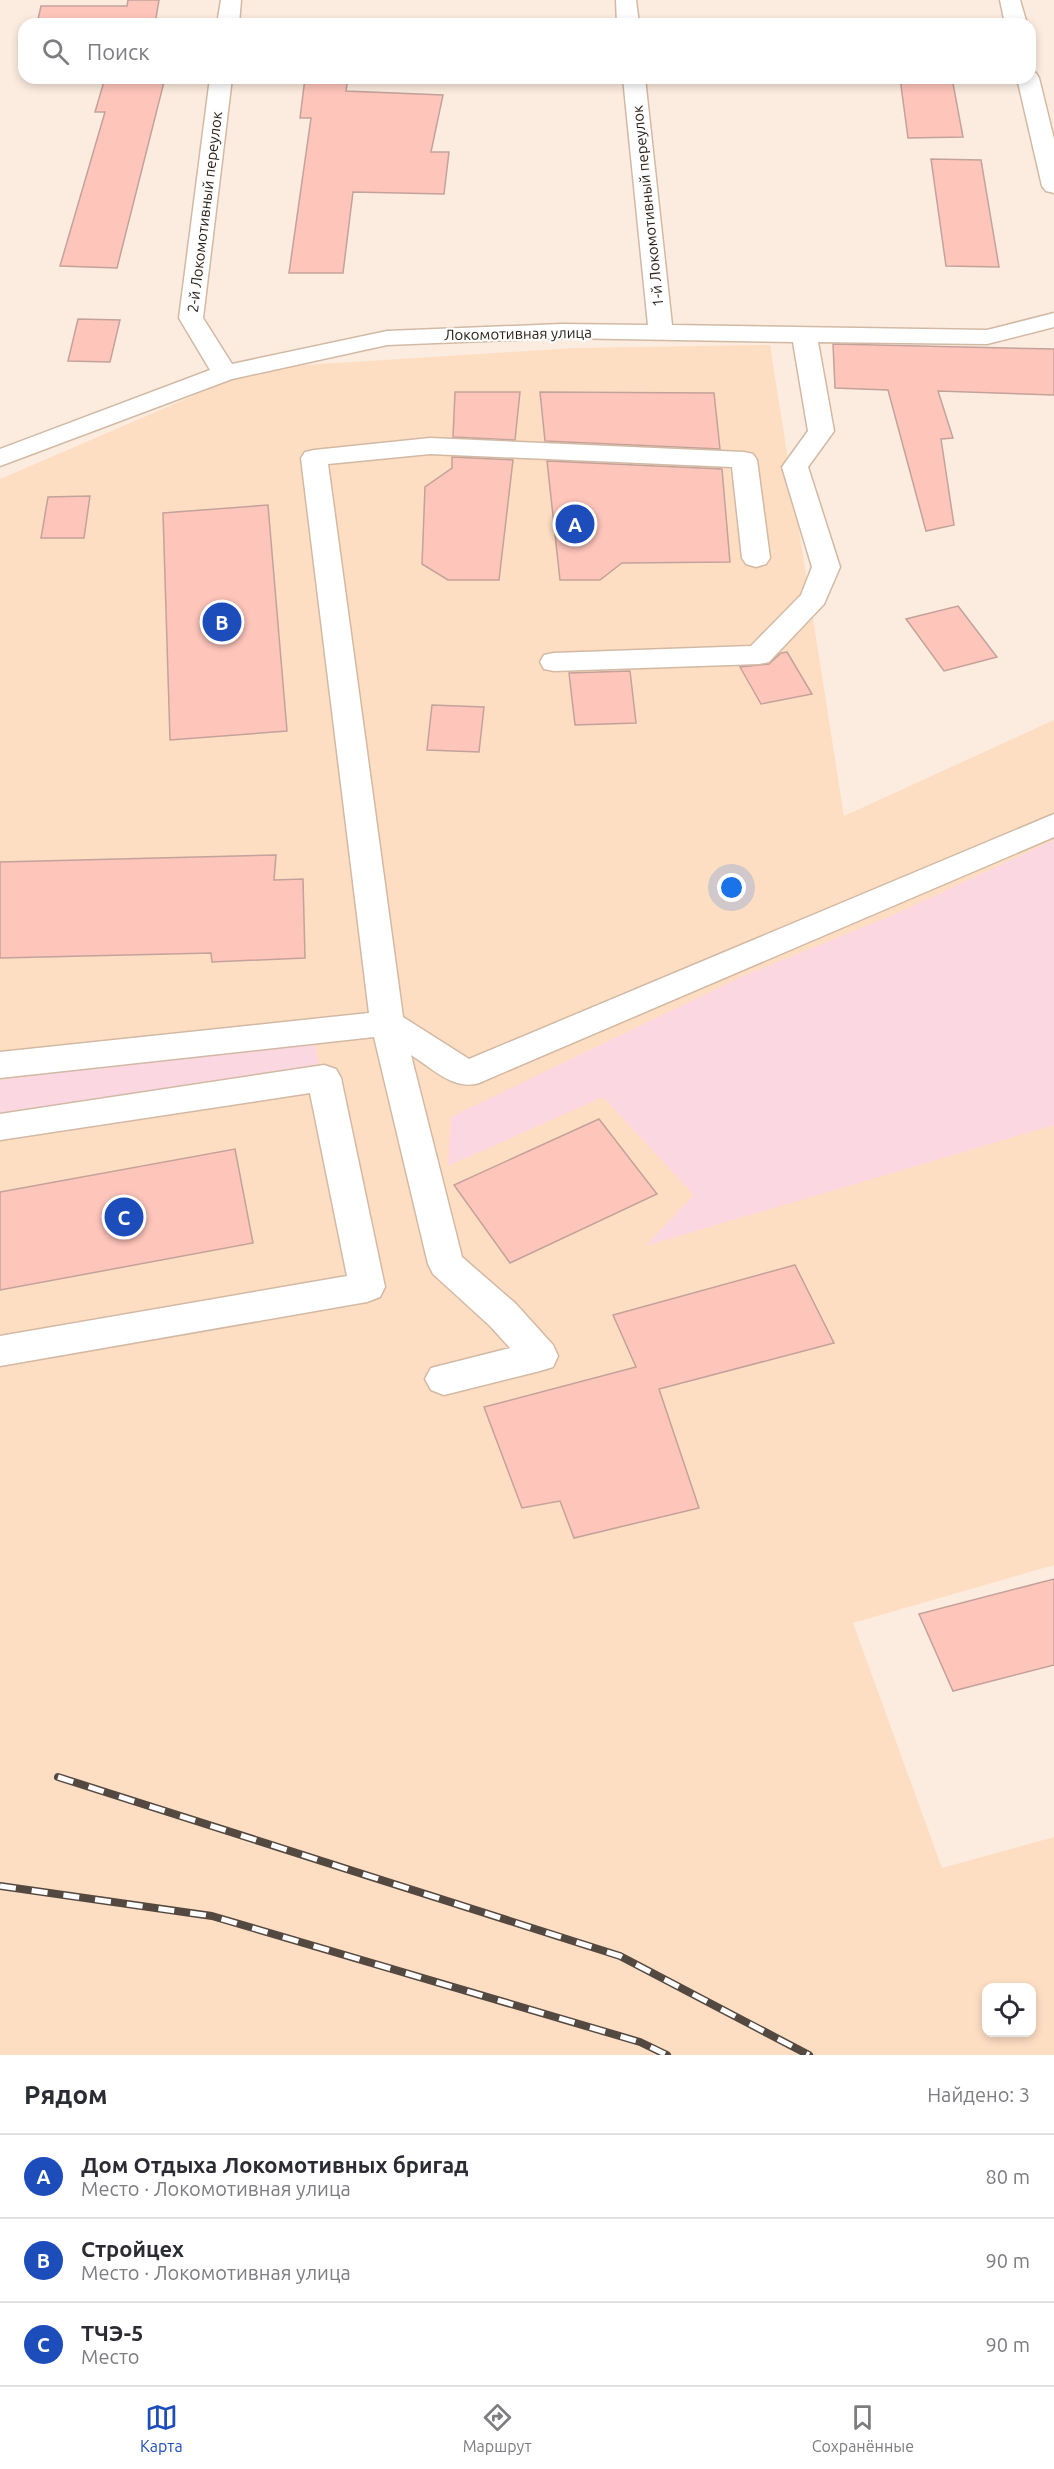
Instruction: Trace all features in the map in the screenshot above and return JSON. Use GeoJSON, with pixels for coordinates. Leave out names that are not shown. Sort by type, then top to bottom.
{"type":"FeatureCollection","features":[{"type":"Feature","properties":{"kind":"street"},"geometry":{"type":"LineString","coordinates":[[229,18],[231,0]]}},
{"type":"Feature","properties":{"kind":"street"},"geometry":{"type":"LineString","coordinates":[[626,0],[628,18]]}},
{"type":"Feature","properties":{"kind":"street"},"geometry":{"type":"LineString","coordinates":[[1010,0],[1014,18]]}},
{"type":"Feature","properties":{"kind":"street","name":"2-й Локомотивный переулок"},"geometry":{"type":"LineString","coordinates":[[220,84],[191,318],[225,373]]}},
{"type":"Feature","properties":{"kind":"street","name":"1-й Локомотивный переулок"},"geometry":{"type":"LineString","coordinates":[[635,84],[661,334]]}},
{"type":"Feature","properties":{"kind":"street"},"geometry":{"type":"LineString","coordinates":[[1029,84],[1054,186]]}},
{"type":"Feature","properties":{"kind":"street","name":"Локомотивная улица"},"geometry":{"type":"LineString","coordinates":[[0,458],[225,373],[387,338],[561,331],[987,337],[1054,320]]}},
{"type":"Feature","properties":{"kind":"street"},"geometry":{"type":"LineString","coordinates":[[554,662],[759,655],[814,598],[826,567],[795,467],[821,431],[804,335]]}},
{"type":"Feature","properties":{"kind":"street"},"geometry":{"type":"LineString","coordinates":[[444,1379],[540,1356],[502,1315],[446,1264],[387,1023],[314,458],[430,446],[744,460],[756,558]]}},
{"type":"Feature","properties":{"kind":"street"},"geometry":{"type":"LineString","coordinates":[[0,1065],[387,1023],[467,1074],[1054,825]]}},
{"type":"Feature","properties":{"kind":"street"},"geometry":{"type":"LineString","coordinates":[[0,1127],[324,1078],[367,1287],[0,1351]]}},
{"type":"Feature","properties":{"kind":"shaded area"},"geometry":{"type":"Polygon","coordinates":[[[770,345],[844,816],[1054,720],[1054,1565],[853,1623],[942,1868],[1054,1837],[1054,2055],[0,2055],[0,479],[258,368],[574,348],[770,345]]]}},
{"type":"Feature","properties":{"kind":"shaded area"},"geometry":{"type":"Polygon","coordinates":[[[1054,840],[1054,1125],[645,1246],[694,1195],[603,1097],[448,1166],[451,1117],[741,977],[900,912],[1054,840]]]}},
{"type":"Feature","properties":{"kind":"shaded area"},"geometry":{"type":"Polygon","coordinates":[[[314,1038],[319,1064],[0,1114],[0,1080],[314,1038]]]}},
{"type":"Feature","properties":{"kind":"building"},"geometry":{"type":"Polygon","coordinates":[[[128,0],[159,0],[156,18],[38,18],[41,6],[127,6],[128,0]]]}},
{"type":"Feature","properties":{"kind":"building"},"geometry":{"type":"Polygon","coordinates":[[[103,84],[163,84],[117,268],[60,266],[105,112],[95,112],[103,84]]]}},
{"type":"Feature","properties":{"kind":"building"},"geometry":{"type":"Polygon","coordinates":[[[304,84],[347,84],[346,91],[443,95],[431,152],[449,152],[444,194],[353,192],[343,273],[289,273],[311,118],[300,118],[304,84]]]}},
{"type":"Feature","properties":{"kind":"building"},"geometry":{"type":"Polygon","coordinates":[[[901,84],[953,84],[963,137],[908,138],[901,84]]]}},
{"type":"Feature","properties":{"kind":"building"},"geometry":{"type":"Polygon","coordinates":[[[931,159],[981,160],[999,267],[946,266],[931,159]]]}},
{"type":"Feature","properties":{"kind":"building"},"geometry":{"type":"Polygon","coordinates":[[[78,319],[120,320],[110,362],[68,361],[78,319]]]}},
{"type":"Feature","properties":{"kind":"building"},"geometry":{"type":"Polygon","coordinates":[[[833,344],[1054,349],[1054,395],[938,391],[953,438],[941,439],[954,525],[926,531],[888,390],[835,388],[833,344]]]}},
{"type":"Feature","properties":{"kind":"building"},"geometry":{"type":"Polygon","coordinates":[[[455,392],[520,392],[515,440],[453,437],[455,392]]]}},
{"type":"Feature","properties":{"kind":"building"},"geometry":{"type":"Polygon","coordinates":[[[540,392],[714,393],[720,449],[545,441],[540,392]]]}},
{"type":"Feature","properties":{"kind":"building"},"geometry":{"type":"Polygon","coordinates":[[[452,457],[513,460],[499,580],[448,580],[422,564],[425,487],[452,468],[452,457]]]}},
{"type":"Feature","properties":{"kind":"building"},"geometry":{"type":"Polygon","coordinates":[[[547,461],[722,469],[730,562],[622,563],[600,580],[560,580],[547,461]]]}},
{"type":"Feature","properties":{"kind":"building"},"geometry":{"type":"Polygon","coordinates":[[[90,496],[84,538],[41,538],[48,497],[90,496]]]}},
{"type":"Feature","properties":{"kind":"building"},"geometry":{"type":"Polygon","coordinates":[[[268,505],[287,731],[170,740],[163,513],[268,505]]]}},
{"type":"Feature","properties":{"kind":"building"},"geometry":{"type":"Polygon","coordinates":[[[958,606],[997,657],[944,671],[906,619],[958,606]]]}},
{"type":"Feature","properties":{"kind":"building"},"geometry":{"type":"Polygon","coordinates":[[[787,652],[812,694],[761,704],[740,667],[769,664],[781,653],[787,652]]]}},
{"type":"Feature","properties":{"kind":"building"},"geometry":{"type":"Polygon","coordinates":[[[630,671],[636,723],[575,725],[569,673],[630,671]]]}},
{"type":"Feature","properties":{"kind":"building"},"geometry":{"type":"Polygon","coordinates":[[[432,705],[484,707],[479,752],[427,750],[432,705]]]}},
{"type":"Feature","properties":{"kind":"building"},"geometry":{"type":"Polygon","coordinates":[[[276,855],[274,880],[303,879],[305,958],[212,962],[211,953],[0,958],[0,862],[276,855]]]}},
{"type":"Feature","properties":{"kind":"building"},"geometry":{"type":"Polygon","coordinates":[[[599,1119],[657,1194],[510,1263],[454,1185],[599,1119]]]}},
{"type":"Feature","properties":{"kind":"building"},"geometry":{"type":"Polygon","coordinates":[[[235,1149],[253,1243],[0,1290],[0,1192],[235,1149]]]}},
{"type":"Feature","properties":{"kind":"building"},"geometry":{"type":"Polygon","coordinates":[[[795,1265],[834,1343],[659,1389],[699,1508],[574,1538],[560,1501],[522,1508],[484,1407],[636,1367],[613,1315],[795,1265]]]}},
{"type":"Feature","properties":{"kind":"building"},"geometry":{"type":"Polygon","coordinates":[[[1054,1579],[1054,1665],[953,1691],[919,1614],[1054,1579]]]}},
{"type":"Feature","properties":{"kind":"railway"},"geometry":{"type":"LineString","coordinates":[[58,1777],[620,1956],[809,2055]]}},
{"type":"Feature","properties":{"kind":"railway"},"geometry":{"type":"LineString","coordinates":[[0,1886],[212,1916],[640,2042],[667,2055]]}},
{"type":"Feature","properties":{"kind":"place","name":"Дом Отдыха Локомотивных бригад"},"geometry":{"type":"Point","coordinates":[575,524]}},
{"type":"Feature","properties":{"kind":"place","name":"Стройцех"},"geometry":{"type":"Point","coordinates":[222,622]}},
{"type":"Feature","properties":{"kind":"place","name":"ТЧЭ-5"},"geometry":{"type":"Point","coordinates":[124,1217]}}]}
